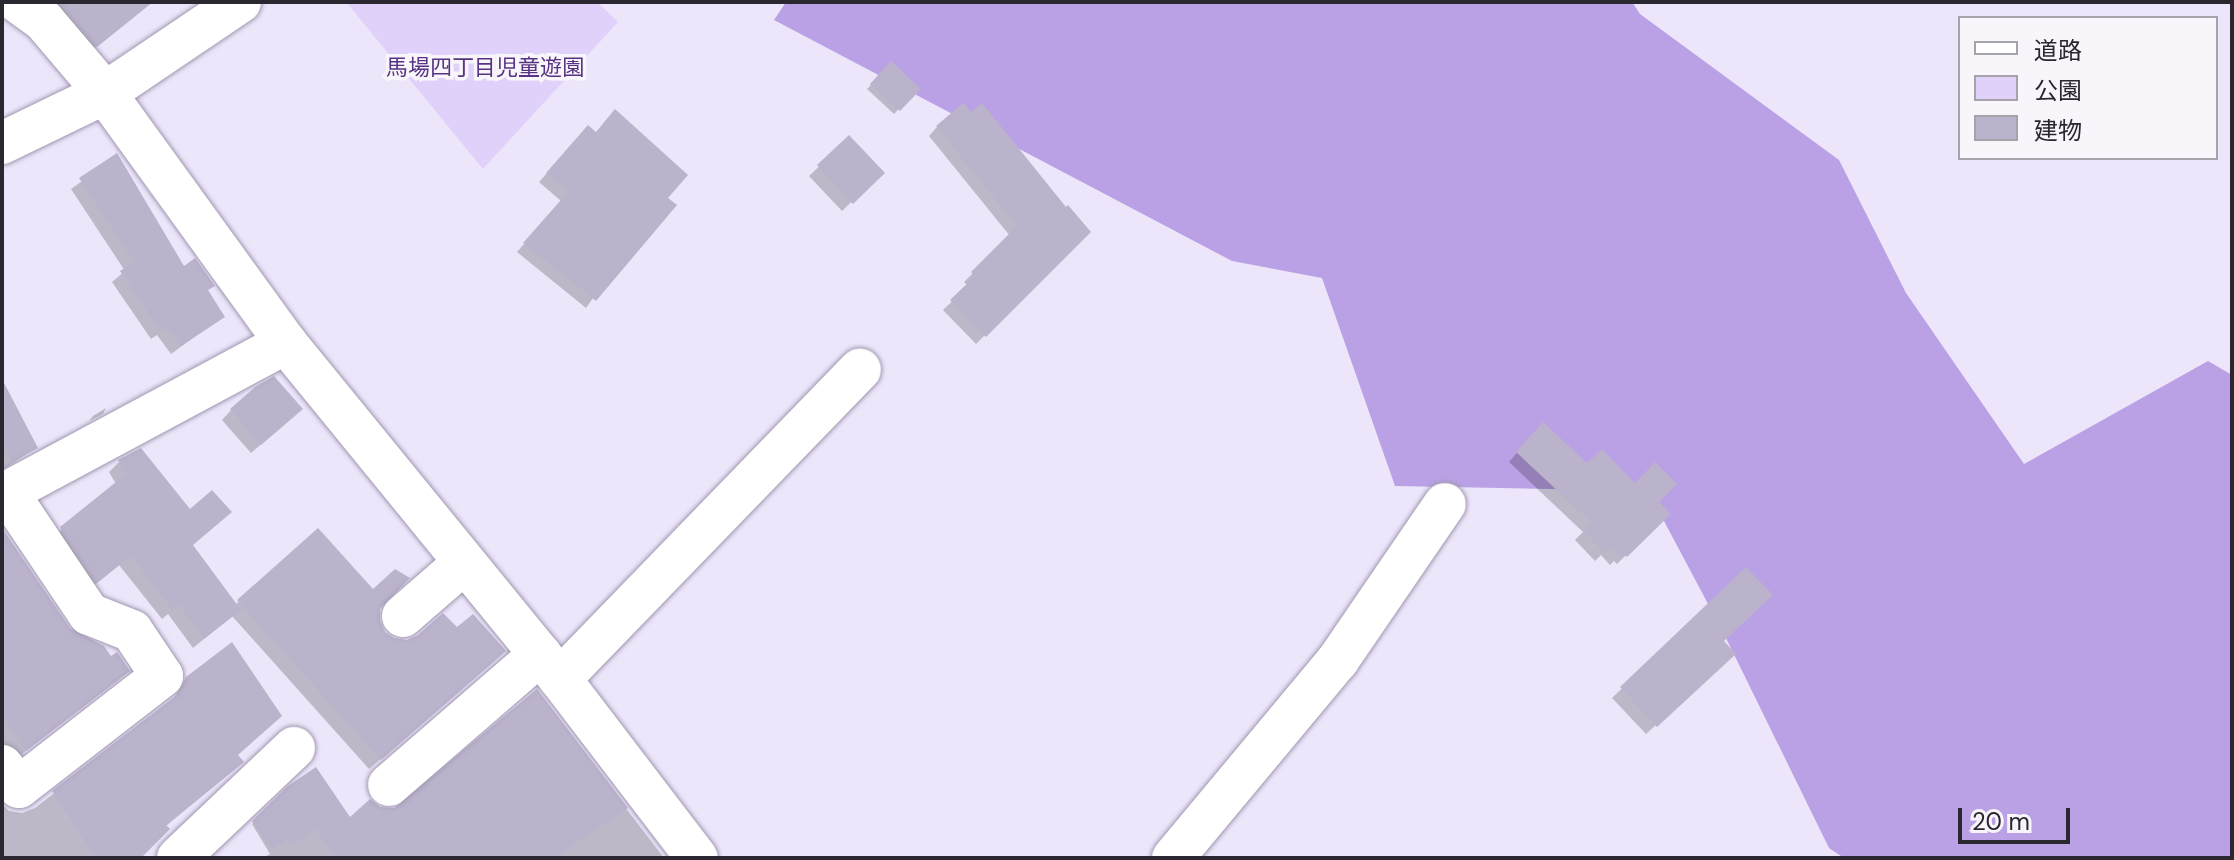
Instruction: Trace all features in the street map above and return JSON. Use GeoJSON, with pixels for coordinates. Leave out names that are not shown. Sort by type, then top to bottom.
{"type":"FeatureCollection","features":[{"type":"Feature","properties":{"kind":"street"},"geometry":{"type":"LineString","coordinates":[[18,2],[44,21],[105,93],[286,343],[550,667],[697,858]]}},
{"type":"Feature","properties":{"kind":"street"},"geometry":{"type":"LineString","coordinates":[[2,143],[105,93],[240,2]]}},
{"type":"Feature","properties":{"kind":"street"},"geometry":{"type":"LineString","coordinates":[[2,766],[19,787],[162,676],[132,631],[89,614],[4,493],[286,343]]}},
{"type":"Feature","properties":{"kind":"street"},"geometry":{"type":"LineString","coordinates":[[389,785],[550,667],[860,369]]}},
{"type":"Feature","properties":{"kind":"street"},"geometry":{"type":"LineString","coordinates":[[1173,858],[1338,660],[1445,504]]}},
{"type":"Feature","properties":{"kind":"street"},"geometry":{"type":"LineString","coordinates":[[403,616],[464,563]]}},
{"type":"Feature","properties":{"kind":"street"},"geometry":{"type":"LineString","coordinates":[[178,858],[294,748]]}},
{"type":"Feature","properties":{"kind":"green space","name":"馬場四丁目児童遊園"},"geometry":{"type":"Polygon","coordinates":[[[346,2],[597,2],[618,22],[483,169],[346,2]]]}},
{"type":"Feature","properties":{"kind":"shaded area"},"geometry":{"type":"Polygon","coordinates":[[[786,2],[1632,2],[1640,14],[1839,160],[1906,293],[2024,464],[2208,361],[2232,375],[2232,858],[1844,858],[1829,848],[1723,632],[1648,491],[1395,486],[1322,278],[1232,261],[774,20],[786,2]]]}},
{"type":"Feature","properties":{"kind":"building"},"geometry":{"type":"Polygon","coordinates":[[[59,2],[153,2],[97,47],[59,2]]]}},
{"type":"Feature","properties":{"kind":"building"},"geometry":{"type":"Polygon","coordinates":[[[891,61],[921,89],[900,111],[870,84],[891,61]]]}},
{"type":"Feature","properties":{"kind":"building"},"geometry":{"type":"Polygon","coordinates":[[[963,103],[971,112],[982,103],[1066,207],[1068,205],[1091,232],[986,337],[950,300],[975,276],[971,272],[1017,226],[936,126],[963,103]]]}},
{"type":"Feature","properties":{"kind":"building"},"geometry":{"type":"Polygon","coordinates":[[[615,109],[688,175],[668,198],[677,205],[596,301],[523,243],[568,192],[546,173],[588,125],[596,132],[615,109]]]}},
{"type":"Feature","properties":{"kind":"building"},"geometry":{"type":"Polygon","coordinates":[[[849,135],[885,173],[853,204],[817,165],[849,135]]]}},
{"type":"Feature","properties":{"kind":"building"},"geometry":{"type":"Polygon","coordinates":[[[117,153],[184,266],[195,258],[215,286],[208,290],[225,317],[181,346],[167,327],[161,331],[120,271],[134,262],[79,178],[117,153]]]}},
{"type":"Feature","properties":{"kind":"building"},"geometry":{"type":"Polygon","coordinates":[[[274,376],[303,409],[261,445],[230,409],[255,387],[274,376]]]}},
{"type":"Feature","properties":{"kind":"building"},"geometry":{"type":"Polygon","coordinates":[[[2,379],[38,448],[12,462],[2,443],[2,379]]]}},
{"type":"Feature","properties":{"kind":"building"},"geometry":{"type":"Polygon","coordinates":[[[1543,422],[1587,463],[1602,449],[1635,483],[1655,462],[1677,484],[1659,502],[1671,514],[1627,557],[1624,554],[1620,557],[1611,548],[1605,554],[1583,530],[1591,522],[1516,452],[1543,422]]]}},
{"type":"Feature","properties":{"kind":"building"},"geometry":{"type":"Polygon","coordinates":[[[141,448],[190,509],[212,490],[232,512],[193,545],[241,610],[204,639],[179,605],[173,610],[131,556],[97,583],[60,527],[126,474],[118,460],[141,448]]]}},
{"type":"Feature","properties":{"kind":"building"},"geometry":{"type":"Polygon","coordinates":[[[2,528],[70,628],[104,646],[111,656],[117,652],[130,671],[26,751],[2,715],[2,528]]]}},
{"type":"Feature","properties":{"kind":"building"},"geometry":{"type":"Polygon","coordinates":[[[318,528],[373,589],[395,569],[410,578],[380,609],[380,621],[385,632],[394,638],[407,640],[418,635],[443,613],[457,627],[473,614],[506,651],[381,760],[237,600],[318,528]]]}},
{"type":"Feature","properties":{"kind":"building"},"geometry":{"type":"Polygon","coordinates":[[[1746,567],[1773,595],[1724,641],[1736,654],[1657,727],[1620,687],[1746,567]]]}},
{"type":"Feature","properties":{"kind":"building"},"geometry":{"type":"Polygon","coordinates":[[[232,642],[282,716],[238,755],[244,762],[166,825],[170,829],[141,858],[96,858],[52,791],[177,695],[186,677],[232,642]]]}},
{"type":"Feature","properties":{"kind":"building"},"geometry":{"type":"Polygon","coordinates":[[[537,689],[628,808],[554,858],[337,858],[315,829],[292,845],[287,839],[272,849],[252,821],[288,786],[316,767],[350,817],[370,799],[380,807],[394,808],[537,689]]]}}]}
